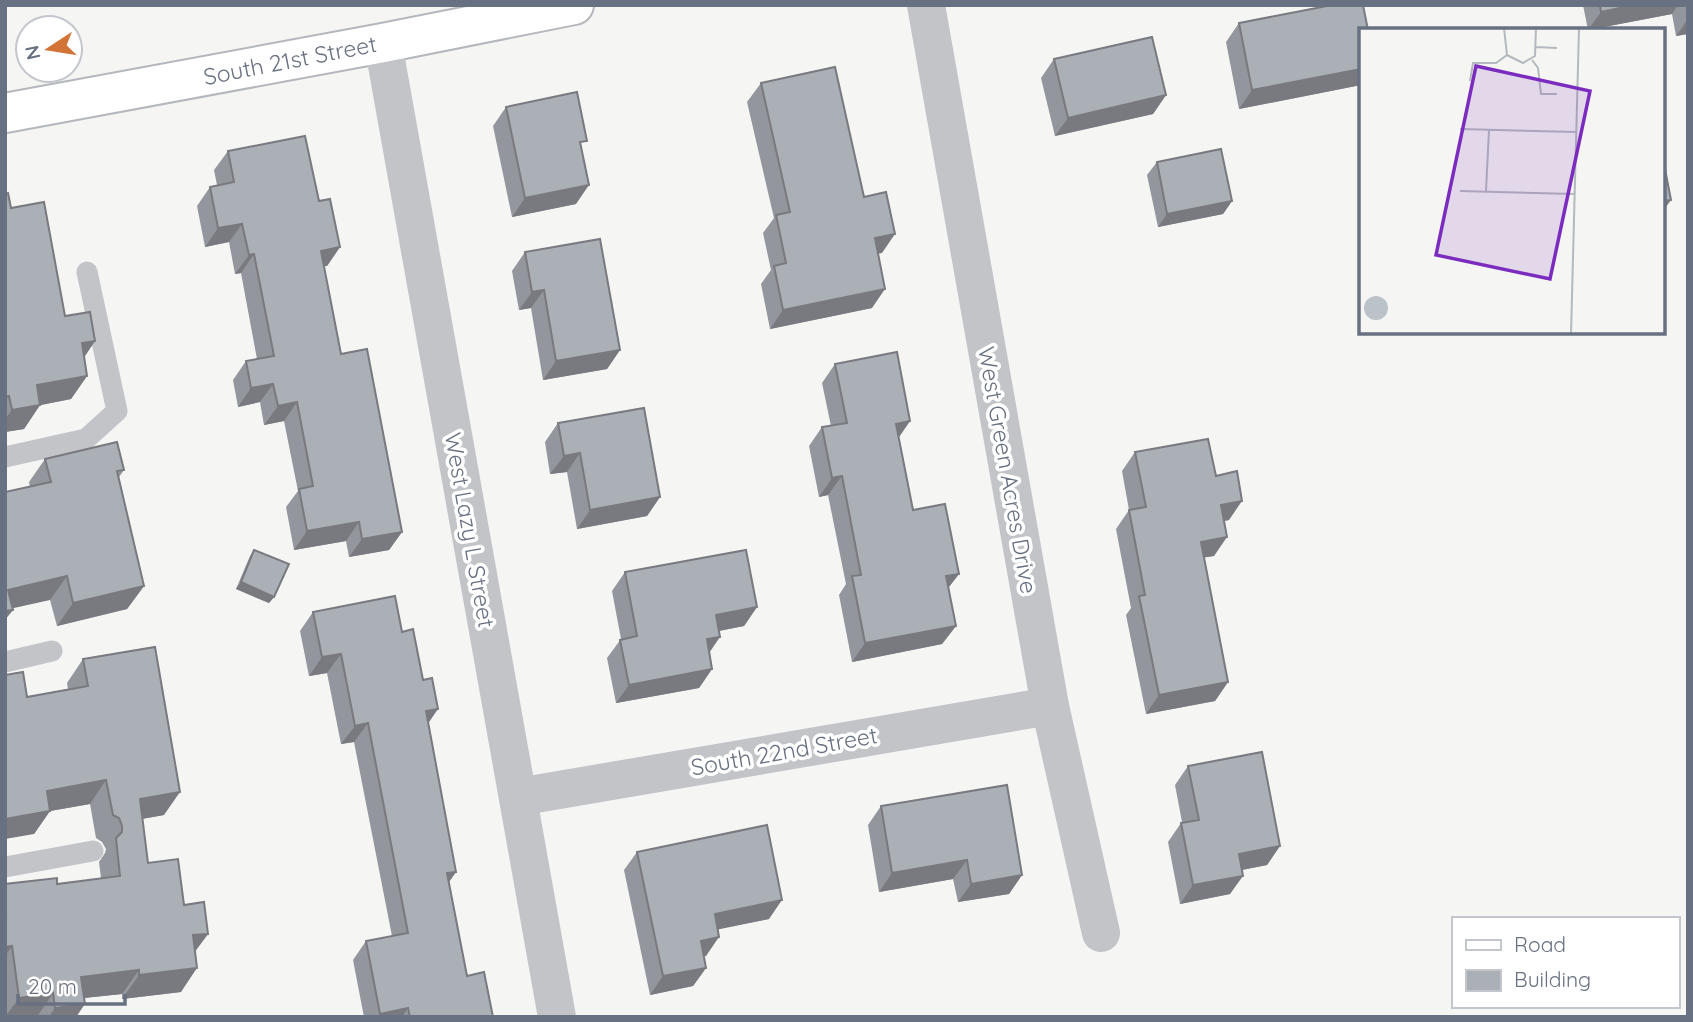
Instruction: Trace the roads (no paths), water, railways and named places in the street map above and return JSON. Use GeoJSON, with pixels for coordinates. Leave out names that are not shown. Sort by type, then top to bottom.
{"type":"FeatureCollection","features":[{"type":"Feature","properties":{"kind":"street","name":"South 21st Street"},"geometry":{"type":"LineString","coordinates":[[5,113],[575,5]]}},
{"type":"Feature","properties":{"kind":"street","name":"West Green Acres Drive"},"geometry":{"type":"LineString","coordinates":[[926,5],[1050,706],[1101,933]]}},
{"type":"Feature","properties":{"kind":"street","name":"West Lazy L Street"},"geometry":{"type":"LineString","coordinates":[[383,43],[557,1017]]}},
{"type":"Feature","properties":{"kind":"street","name":"South 22nd Street"},"geometry":{"type":"LineString","coordinates":[[518,797],[1050,706]]}},
{"type":"Feature","properties":{"kind":"lane"},"geometry":{"type":"LineString","coordinates":[[5,457],[86,439],[117,411],[87,272]]}},
{"type":"Feature","properties":{"kind":"lane"},"geometry":{"type":"LineString","coordinates":[[5,662],[52,651]]}},
{"type":"Feature","properties":{"kind":"lane"},"geometry":{"type":"LineString","coordinates":[[5,867],[93,850]]}}]}
